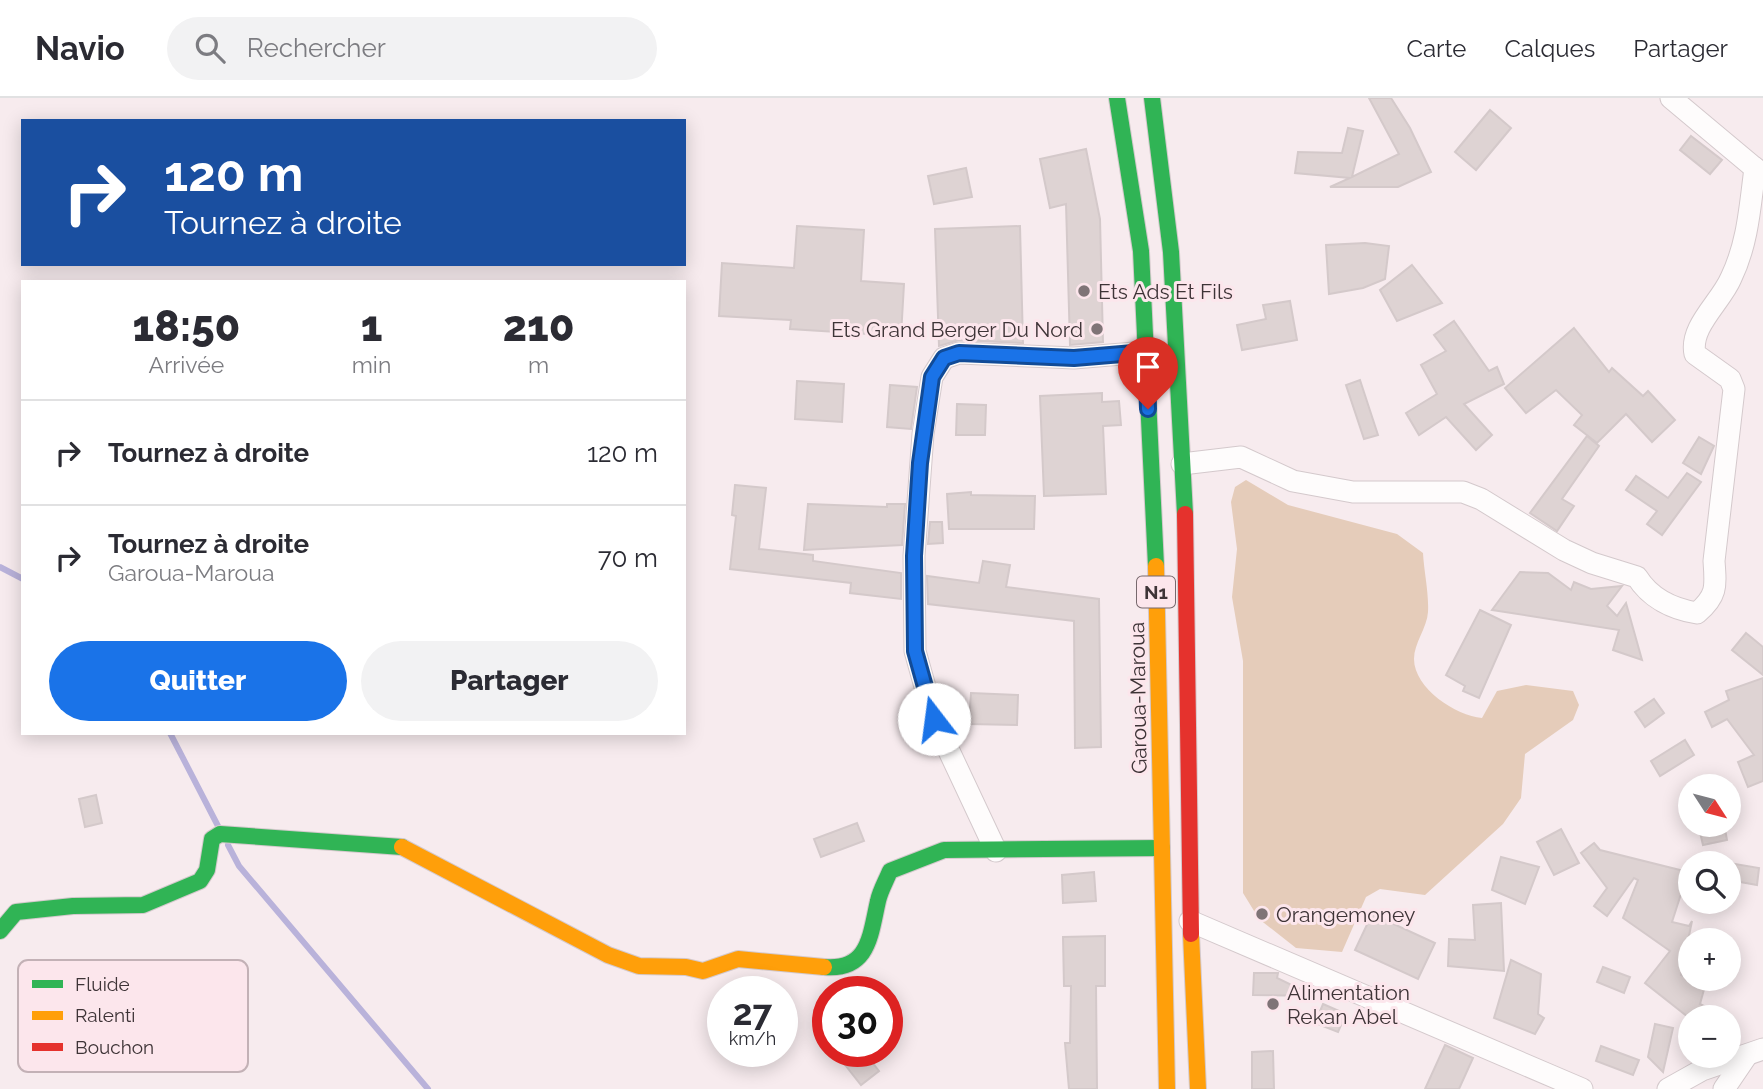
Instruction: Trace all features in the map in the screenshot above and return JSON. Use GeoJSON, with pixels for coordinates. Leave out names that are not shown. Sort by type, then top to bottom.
{"type":"FeatureCollection","features":[{"type":"Feature","properties":{"kind":"main road","name":"Garoua-Maroua"},"geometry":{"type":"LineString","coordinates":[[1116,98],[1141,251],[1156,567],[1167,1089]]}},
{"type":"Feature","properties":{"kind":"main road","name":"N1"},"geometry":{"type":"LineString","coordinates":[[1152,98],[1171,252],[1188,571],[1190,920],[1198,1089]]}},
{"type":"Feature","properties":{"kind":"main road"},"geometry":{"type":"LineString","coordinates":[[0,931],[16,912],[73,906],[144,905],[191,887],[200,881],[207,870],[208,849],[212,839],[220,834],[396,845],[495,894],[561,932],[639,965],[686,967],[703,971],[738,959],[839,968],[858,960],[873,933],[878,900],[890,871],[927,854],[944,850],[1162,848]]}},
{"type":"Feature","properties":{"kind":"street"},"geometry":{"type":"LineString","coordinates":[[1182,464],[1241,457],[1293,481],[1353,492],[1464,492],[1481,499],[1592,564],[1637,577],[1645,590],[1678,610],[1697,613],[1712,600],[1716,583],[1714,561],[1734,389],[1730,379],[1695,354],[1694,338],[1755,234],[1759,171],[1671,98]]}},
{"type":"Feature","properties":{"kind":"street"},"geometry":{"type":"LineString","coordinates":[[996,851],[934,719],[915,651],[915,529],[920,463],[932,377],[944,358],[959,353],[1074,358],[1146,352]]}},
{"type":"Feature","properties":{"kind":"street"},"geometry":{"type":"LineString","coordinates":[[1190,920],[1582,1089]]}},
{"type":"Feature","properties":{"kind":"street"},"geometry":{"type":"LineString","coordinates":[[1668,1089],[1702,1070],[1755,1052]]}},
{"type":"Feature","properties":{"kind":"street"},"geometry":{"type":"LineString","coordinates":[[1724,1089],[1755,1052]]}},
{"type":"Feature","properties":{"kind":"shaded area"},"geometry":{"type":"Polygon","coordinates":[[[1246,480],[1288,505],[1397,534],[1423,553],[1428,612],[1414,659],[1421,680],[1438,699],[1460,712],[1482,718],[1497,691],[1526,685],[1573,691],[1579,705],[1573,720],[1525,754],[1521,798],[1503,824],[1425,895],[1380,889],[1366,897],[1342,952],[1296,948],[1259,919],[1243,893],[1243,661],[1232,597],[1237,549],[1231,502],[1235,487],[1246,480]]]}},
{"type":"Feature","properties":{"kind":"building"},"geometry":{"type":"Polygon","coordinates":[[[1369,98],[1391,98],[1410,128],[1431,172],[1398,187],[1330,187],[1350,178],[1295,173],[1298,152],[1342,153],[1348,128],[1363,131],[1352,177],[1399,154],[1369,98]]]}},
{"type":"Feature","properties":{"kind":"building"},"geometry":{"type":"Polygon","coordinates":[[[1490,110],[1511,128],[1476,170],[1455,152],[1490,110]]]}},
{"type":"Feature","properties":{"kind":"building"},"geometry":{"type":"Polygon","coordinates":[[[1691,136],[1722,160],[1710,174],[1680,150],[1691,136]]]}},
{"type":"Feature","properties":{"kind":"building"},"geometry":{"type":"Polygon","coordinates":[[[1086,149],[1100,219],[1103,342],[1070,345],[1066,204],[1050,208],[1040,159],[1086,149]]]}},
{"type":"Feature","properties":{"kind":"building"},"geometry":{"type":"Polygon","coordinates":[[[966,168],[972,197],[934,204],[928,176],[966,168]]]}},
{"type":"Feature","properties":{"kind":"building"},"geometry":{"type":"Polygon","coordinates":[[[797,226],[864,230],[861,281],[904,284],[901,336],[790,329],[791,320],[719,316],[722,263],[794,268],[797,226]]]}},
{"type":"Feature","properties":{"kind":"building"},"geometry":{"type":"Polygon","coordinates":[[[1020,226],[1023,343],[959,340],[939,346],[935,229],[1020,226]]]}},
{"type":"Feature","properties":{"kind":"building"},"geometry":{"type":"Polygon","coordinates":[[[1365,243],[1389,246],[1385,279],[1363,288],[1329,294],[1326,245],[1365,243]]]}},
{"type":"Feature","properties":{"kind":"building"},"geometry":{"type":"Polygon","coordinates":[[[1412,265],[1442,303],[1397,321],[1380,290],[1412,265]]]}},
{"type":"Feature","properties":{"kind":"building"},"geometry":{"type":"Polygon","coordinates":[[[1290,301],[1297,340],[1242,350],[1237,325],[1266,319],[1263,305],[1290,301]]]}},
{"type":"Feature","properties":{"kind":"building"},"geometry":{"type":"Polygon","coordinates":[[[1454,321],[1489,371],[1497,367],[1504,384],[1464,404],[1492,435],[1476,450],[1446,417],[1419,435],[1406,413],[1437,394],[1421,365],[1446,351],[1434,335],[1454,321]]]}},
{"type":"Feature","properties":{"kind":"building"},"geometry":{"type":"Polygon","coordinates":[[[1574,328],[1609,372],[1612,368],[1643,396],[1648,391],[1675,420],[1652,442],[1626,414],[1597,443],[1574,425],[1582,415],[1556,390],[1526,413],[1505,388],[1574,328]]]}},
{"type":"Feature","properties":{"kind":"building"},"geometry":{"type":"Polygon","coordinates":[[[1360,380],[1378,435],[1364,439],[1346,385],[1360,380]]]}},
{"type":"Feature","properties":{"kind":"building"},"geometry":{"type":"Polygon","coordinates":[[[797,381],[844,384],[842,422],[795,419],[797,381]]]}},
{"type":"Feature","properties":{"kind":"building"},"geometry":{"type":"Polygon","coordinates":[[[890,385],[917,387],[911,429],[887,427],[890,385]]]}},
{"type":"Feature","properties":{"kind":"building"},"geometry":{"type":"Polygon","coordinates":[[[1102,393],[1102,402],[1119,401],[1121,425],[1103,426],[1106,494],[1044,496],[1040,396],[1102,393]]]}},
{"type":"Feature","properties":{"kind":"building"},"geometry":{"type":"Polygon","coordinates":[[[957,404],[986,405],[985,435],[956,435],[957,404]]]}},
{"type":"Feature","properties":{"kind":"building"},"geometry":{"type":"Polygon","coordinates":[[[1587,436],[1599,446],[1562,499],[1574,506],[1557,531],[1530,513],[1587,436]]]}},
{"type":"Feature","properties":{"kind":"building"},"geometry":{"type":"Polygon","coordinates":[[[1699,437],[1714,446],[1701,474],[1683,463],[1699,437]]]}},
{"type":"Feature","properties":{"kind":"building"},"geometry":{"type":"Polygon","coordinates":[[[1687,473],[1701,482],[1662,535],[1647,524],[1657,511],[1626,490],[1636,476],[1668,498],[1687,473]]]}},
{"type":"Feature","properties":{"kind":"building"},"geometry":{"type":"Polygon","coordinates":[[[735,485],[766,488],[759,549],[813,555],[813,561],[901,573],[901,599],[850,593],[851,583],[730,569],[736,516],[732,515],[735,485]]]}},
{"type":"Feature","properties":{"kind":"building"},"geometry":{"type":"Polygon","coordinates":[[[971,492],[971,495],[1035,496],[1034,529],[949,529],[947,494],[971,492]]]}},
{"type":"Feature","properties":{"kind":"building"},"geometry":{"type":"Polygon","coordinates":[[[808,504],[887,507],[887,504],[905,504],[902,545],[804,550],[808,504]]]}},
{"type":"Feature","properties":{"kind":"building"},"geometry":{"type":"Polygon","coordinates":[[[930,522],[942,522],[943,543],[928,544],[930,522]]]}},
{"type":"Feature","properties":{"kind":"building"},"geometry":{"type":"Polygon","coordinates":[[[983,561],[1010,565],[1006,587],[1099,599],[1101,747],[1075,748],[1074,621],[928,604],[927,576],[979,583],[983,561]]]}},
{"type":"Feature","properties":{"kind":"building"},"geometry":{"type":"Polygon","coordinates":[[[1520,572],[1548,573],[1571,590],[1574,582],[1591,589],[1622,586],[1607,606],[1617,616],[1626,603],[1642,660],[1613,650],[1619,630],[1492,610],[1520,572]]]}},
{"type":"Feature","properties":{"kind":"building"},"geometry":{"type":"Polygon","coordinates":[[[1480,610],[1511,625],[1479,698],[1463,691],[1465,686],[1446,675],[1480,610]]]}},
{"type":"Feature","properties":{"kind":"building"},"geometry":{"type":"Polygon","coordinates":[[[1746,633],[1763,647],[1763,675],[1732,650],[1746,633]]]}},
{"type":"Feature","properties":{"kind":"building"},"geometry":{"type":"Polygon","coordinates":[[[1763,678],[1763,781],[1748,787],[1738,762],[1754,755],[1727,719],[1712,727],[1705,712],[1729,700],[1726,691],[1763,678]]]}},
{"type":"Feature","properties":{"kind":"building"},"geometry":{"type":"Polygon","coordinates":[[[971,693],[1018,695],[1017,725],[969,724],[971,693]]]}},
{"type":"Feature","properties":{"kind":"building"},"geometry":{"type":"Polygon","coordinates":[[[1654,699],[1664,713],[1645,727],[1635,712],[1654,699]]]}},
{"type":"Feature","properties":{"kind":"building"},"geometry":{"type":"Polygon","coordinates":[[[1685,740],[1694,755],[1660,776],[1651,761],[1685,740]]]}},
{"type":"Feature","properties":{"kind":"building"},"geometry":{"type":"Polygon","coordinates":[[[96,795],[102,823],[85,827],[79,799],[96,795]]]}},
{"type":"Feature","properties":{"kind":"building"},"geometry":{"type":"Polygon","coordinates":[[[857,823],[864,841],[821,857],[814,839],[857,823]]]}},
{"type":"Feature","properties":{"kind":"building"},"geometry":{"type":"Polygon","coordinates":[[[1561,829],[1579,863],[1554,875],[1537,842],[1561,829]]]}},
{"type":"Feature","properties":{"kind":"building"},"geometry":{"type":"Polygon","coordinates":[[[1701,837],[1726,837],[1727,840],[1703,845],[1701,837]]]}},
{"type":"Feature","properties":{"kind":"building"},"geometry":{"type":"Polygon","coordinates":[[[1594,843],[1600,850],[1678,870],[1678,903],[1672,922],[1689,926],[1692,921],[1691,928],[1678,928],[1678,991],[1704,991],[1702,1005],[1678,1005],[1678,1009],[1645,983],[1670,951],[1623,918],[1638,880],[1634,878],[1607,916],[1594,906],[1607,888],[1581,853],[1594,843]]]}},
{"type":"Feature","properties":{"kind":"building"},"geometry":{"type":"Polygon","coordinates":[[[1501,857],[1539,867],[1525,904],[1492,890],[1501,857]]]}},
{"type":"Feature","properties":{"kind":"building"},"geometry":{"type":"Polygon","coordinates":[[[1741,865],[1759,868],[1757,885],[1741,882],[1741,865]]]}},
{"type":"Feature","properties":{"kind":"building"},"geometry":{"type":"Polygon","coordinates":[[[1094,872],[1096,901],[1063,903],[1062,875],[1094,872]]]}},
{"type":"Feature","properties":{"kind":"building"},"geometry":{"type":"Polygon","coordinates":[[[1501,903],[1504,971],[1448,966],[1449,939],[1475,940],[1473,905],[1501,903]]]}},
{"type":"Feature","properties":{"kind":"building"},"geometry":{"type":"Polygon","coordinates":[[[1372,914],[1435,943],[1418,979],[1355,950],[1372,914]]]}},
{"type":"Feature","properties":{"kind":"building"},"geometry":{"type":"Polygon","coordinates":[[[1105,936],[1105,986],[1096,986],[1097,1089],[1069,1089],[1065,1043],[1070,1043],[1071,986],[1064,986],[1063,937],[1105,936]]]}},
{"type":"Feature","properties":{"kind":"building"},"geometry":{"type":"Polygon","coordinates":[[[1511,960],[1541,974],[1538,1014],[1544,1018],[1535,1034],[1494,1018],[1511,960]]]}},
{"type":"Feature","properties":{"kind":"building"},"geometry":{"type":"Polygon","coordinates":[[[1603,967],[1630,977],[1624,993],[1597,982],[1603,967]]]}},
{"type":"Feature","properties":{"kind":"building"},"geometry":{"type":"Polygon","coordinates":[[[1254,973],[1278,973],[1277,978],[1314,996],[1253,995],[1254,973]]]}},
{"type":"Feature","properties":{"kind":"building"},"geometry":{"type":"Polygon","coordinates":[[[1323,1004],[1346,1014],[1338,1032],[1315,1023],[1323,1004]]]}},
{"type":"Feature","properties":{"kind":"building"},"geometry":{"type":"Polygon","coordinates":[[[1655,1024],[1673,1028],[1663,1072],[1648,1057],[1655,1024]]]}},
{"type":"Feature","properties":{"kind":"building"},"geometry":{"type":"Polygon","coordinates":[[[1445,1045],[1473,1058],[1459,1089],[1425,1089],[1445,1045]]]}},
{"type":"Feature","properties":{"kind":"building"},"geometry":{"type":"Polygon","coordinates":[[[1601,1046],[1639,1060],[1633,1075],[1596,1061],[1601,1046]]]}},
{"type":"Feature","properties":{"kind":"building"},"geometry":{"type":"Polygon","coordinates":[[[1273,1051],[1274,1089],[1252,1089],[1252,1052],[1273,1051]]]}},
{"type":"Feature","properties":{"kind":"building"},"geometry":{"type":"Polygon","coordinates":[[[847,1067],[876,1067],[879,1071],[861,1085],[847,1067]]]}},
{"type":"Feature","properties":{"kind":"waterway"},"geometry":{"type":"LineString","coordinates":[[0,567],[21,578]]}},
{"type":"Feature","properties":{"kind":"waterway"},"geometry":{"type":"LineString","coordinates":[[171,735],[218,826]]}},
{"type":"Feature","properties":{"kind":"waterway"},"geometry":{"type":"LineString","coordinates":[[228,845],[239,866],[428,1089]]}},
{"type":"Feature","properties":{"kind":"traffic: fast"},"geometry":{"type":"LineString","coordinates":[[1117,98],[1141,251],[1156,566]]}},
{"type":"Feature","properties":{"kind":"traffic: fast"},"geometry":{"type":"LineString","coordinates":[[1152,98],[1171,252],[1185,514]]}},
{"type":"Feature","properties":{"kind":"traffic: fast"},"geometry":{"type":"LineString","coordinates":[[0,931],[16,912],[73,906],[143,905],[200,881],[207,870],[212,839],[220,834],[402,847]]}},
{"type":"Feature","properties":{"kind":"traffic: fast"},"geometry":{"type":"LineString","coordinates":[[824,967],[839,967],[850,963],[865,949],[879,897],[890,871],[944,850],[1162,848]]}},
{"type":"Feature","properties":{"kind":"traffic: slow"},"geometry":{"type":"LineString","coordinates":[[1156,566],[1167,1089]]}},
{"type":"Feature","properties":{"kind":"traffic: slow"},"geometry":{"type":"LineString","coordinates":[[402,847],[608,955],[639,966],[686,967],[703,971],[738,959],[824,967]]}},
{"type":"Feature","properties":{"kind":"traffic: slow"},"geometry":{"type":"LineString","coordinates":[[1191,934],[1198,1089]]}},
{"type":"Feature","properties":{"kind":"traffic: jam"},"geometry":{"type":"LineString","coordinates":[[1185,514],[1191,934]]}},
{"type":"Feature","properties":{"kind":"place","name":"Ets Ads Et Fils"},"geometry":{"type":"Point","coordinates":[1084,291]}},
{"type":"Feature","properties":{"kind":"place","name":"Ets Grand Berger Du Nord"},"geometry":{"type":"Point","coordinates":[1097,329]}},
{"type":"Feature","properties":{"kind":"place","name":"Orangemoney"},"geometry":{"type":"Point","coordinates":[1262,914]}},
{"type":"Feature","properties":{"kind":"place","name":"Alimentation Rekan Abel"},"geometry":{"type":"Point","coordinates":[1273,1004]}},
{"type":"Feature","properties":{"kind":"route"},"geometry":{"type":"LineString","coordinates":[[934,719],[915,651],[914,556],[920,463],[932,377],[944,358],[959,353],[1074,358],[1146,352],[1148,409]]}}]}
